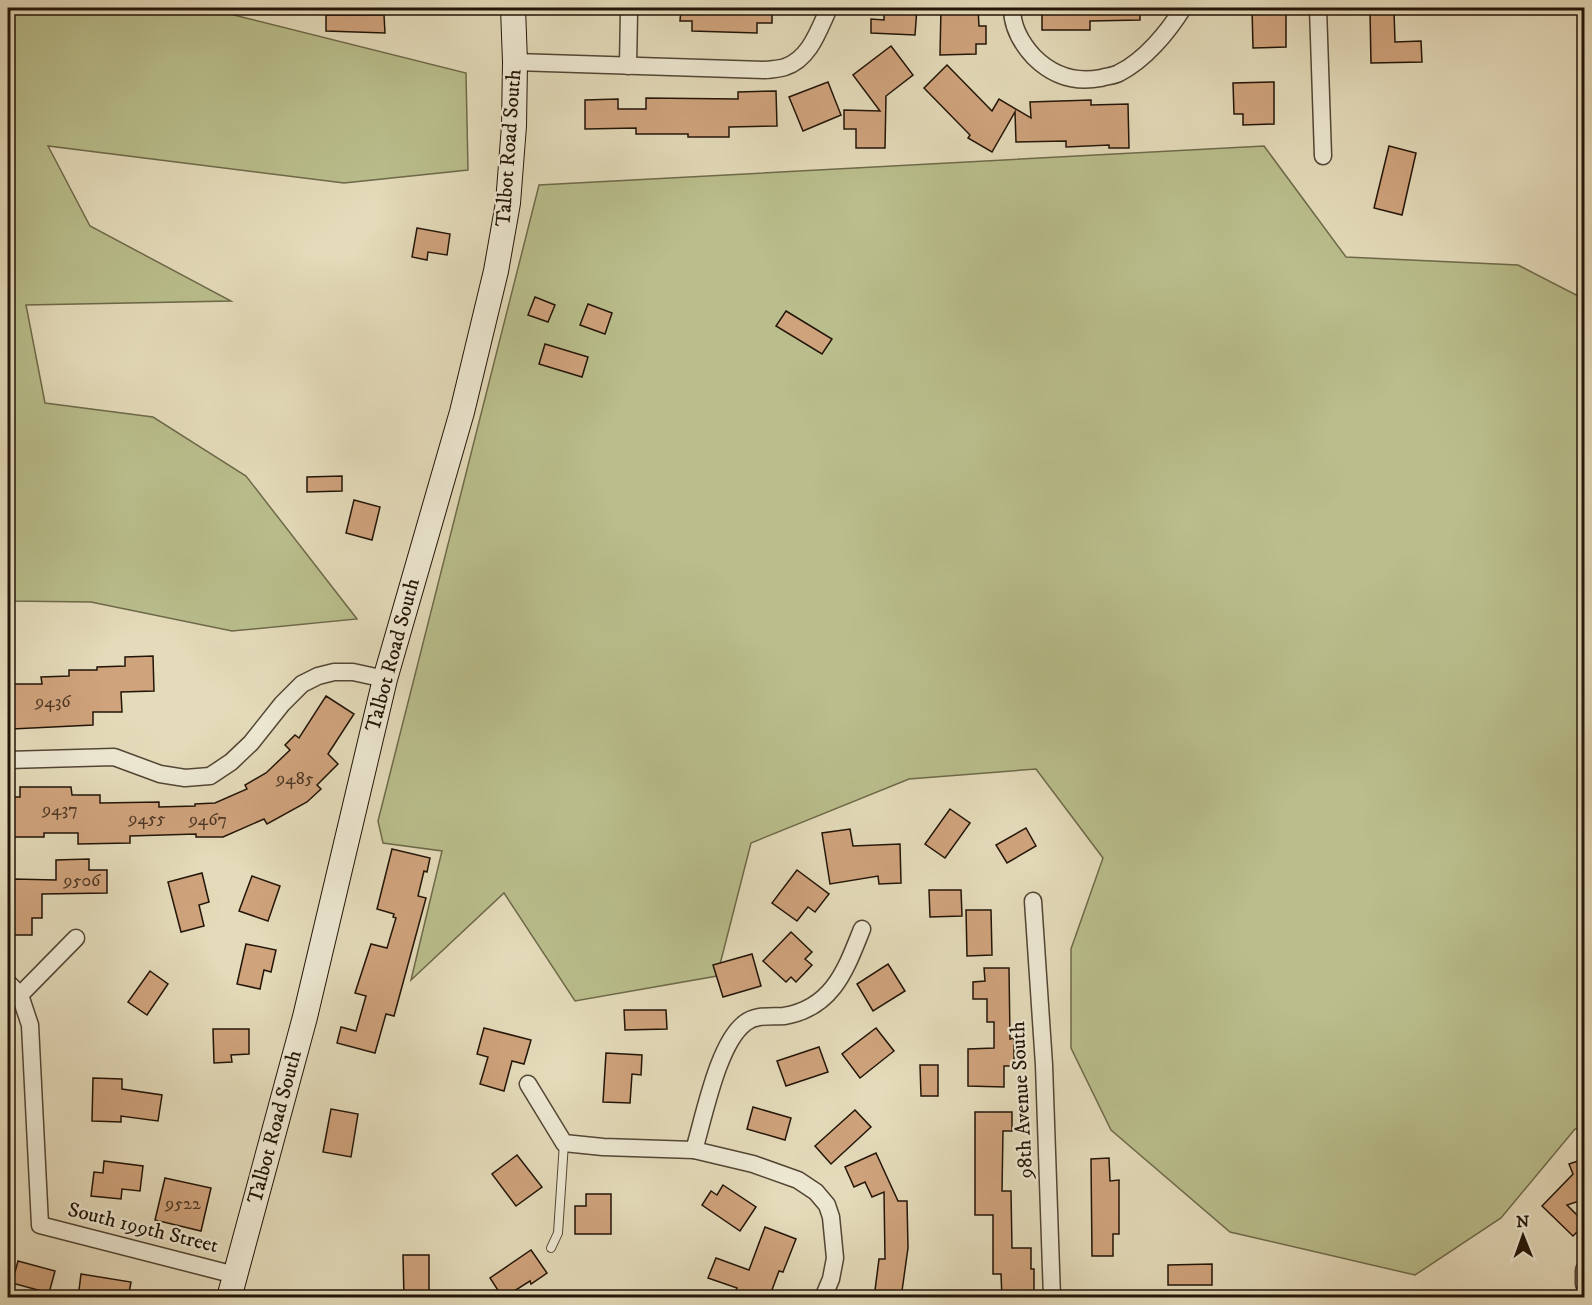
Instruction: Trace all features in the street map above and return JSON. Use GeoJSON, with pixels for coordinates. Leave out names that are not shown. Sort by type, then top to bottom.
{"type":"FeatureCollection","features":[{"type":"Feature","properties":{"kind":"street","name":"Talbot Road South"},"geometry":{"type":"LineString","coordinates":[[232,1286],[305,1017],[385,679],[462,412],[496,271],[508,203],[514,126],[513,8]]}},
{"type":"Feature","properties":{"kind":"street"},"geometry":{"type":"LineString","coordinates":[[515,62],[766,70],[785,68],[801,58],[813,42],[829,8]]}},
{"type":"Feature","properties":{"kind":"street"},"geometry":{"type":"LineString","coordinates":[[1012,8],[1018,36],[1045,68],[1061,77],[1086,81],[1118,74],[1144,55],[1161,39],[1183,8]]}},
{"type":"Feature","properties":{"kind":"street"},"geometry":{"type":"LineString","coordinates":[[1318,8],[1323,156]]}},
{"type":"Feature","properties":{"kind":"street"},"geometry":{"type":"LineString","coordinates":[[628,66],[629,12]]}},
{"type":"Feature","properties":{"kind":"street"},"geometry":{"type":"LineString","coordinates":[[8,760],[114,757],[160,774],[185,778],[210,776],[231,762],[251,743],[282,704],[302,684],[318,676],[334,672],[353,672],[385,679]]}},
{"type":"Feature","properties":{"kind":"street","name":"98th Avenue South"},"geometry":{"type":"LineString","coordinates":[[1033,901],[1044,1065],[1052,1298]]}},
{"type":"Feature","properties":{"kind":"street"},"geometry":{"type":"LineString","coordinates":[[694,1150],[722,1057],[731,1038],[745,1022],[764,1015],[782,1016],[803,1012],[827,995],[844,974],[862,928]]}},
{"type":"Feature","properties":{"kind":"street"},"geometry":{"type":"LineString","coordinates":[[14,989],[75,938]]}},
{"type":"Feature","properties":{"kind":"street","name":"South 199th Street"},"geometry":{"type":"LineString","coordinates":[[14,989],[30,1024],[40,1225],[232,1286]]}},
{"type":"Feature","properties":{"kind":"street"},"geometry":{"type":"LineString","coordinates":[[528,1084],[564,1143],[603,1147],[694,1150],[753,1164],[798,1180],[816,1192],[827,1205],[831,1217],[835,1258],[831,1279],[823,1298]]}},
{"type":"Feature","properties":{"kind":"street"},"geometry":{"type":"LineString","coordinates":[[1584,1270],[1584,1284]]}},
{"type":"Feature","properties":{"kind":"lane"},"geometry":{"type":"LineString","coordinates":[[551,1248],[558,1233],[564,1143]]}},
{"type":"Feature","properties":{"kind":"green space"},"geometry":{"type":"Polygon","coordinates":[[[8,8],[228,8],[230,14],[466,73],[468,170],[344,183],[48,146],[90,226],[231,301],[26,305],[45,403],[153,417],[246,476],[357,619],[232,631],[91,602],[8,601],[8,8]]]}},
{"type":"Feature","properties":{"kind":"green space"},"geometry":{"type":"Polygon","coordinates":[[[1264,146],[1346,257],[1518,265],[1584,299],[1584,1129],[1575,1129],[1501,1218],[1415,1275],[1230,1232],[1111,1130],[1071,1048],[1071,949],[1103,858],[1036,769],[909,779],[751,843],[717,976],[575,1001],[504,893],[411,980],[442,851],[383,843],[378,821],[539,185],[1264,146]]]}},
{"type":"Feature","properties":{"kind":"building"},"geometry":{"type":"Polygon","coordinates":[[[681,8],[772,8],[772,23],[757,23],[757,33],[692,31],[692,21],[680,21],[681,8]]]}},
{"type":"Feature","properties":{"kind":"building"},"geometry":{"type":"Polygon","coordinates":[[[884,8],[917,8],[915,35],[871,33],[871,19],[884,20],[884,8]]]}},
{"type":"Feature","properties":{"kind":"building"},"geometry":{"type":"Polygon","coordinates":[[[941,8],[978,8],[979,26],[986,26],[986,44],[976,44],[976,54],[940,55],[941,8]]]}},
{"type":"Feature","properties":{"kind":"building"},"geometry":{"type":"Polygon","coordinates":[[[1042,8],[1140,8],[1140,20],[1090,21],[1090,30],[1042,30],[1042,8]]]}},
{"type":"Feature","properties":{"kind":"building"},"geometry":{"type":"Polygon","coordinates":[[[1252,8],[1286,8],[1286,47],[1253,48],[1252,8]]]}},
{"type":"Feature","properties":{"kind":"building"},"geometry":{"type":"Polygon","coordinates":[[[1394,11],[1395,42],[1421,41],[1422,62],[1371,63],[1370,12],[1394,11]]]}},
{"type":"Feature","properties":{"kind":"building"},"geometry":{"type":"Polygon","coordinates":[[[326,15],[384,15],[385,33],[326,31],[326,15]]]}},
{"type":"Feature","properties":{"kind":"building"},"geometry":{"type":"Polygon","coordinates":[[[891,46],[913,75],[886,96],[885,148],[856,148],[856,129],[844,129],[844,110],[880,111],[853,75],[891,46]]]}},
{"type":"Feature","properties":{"kind":"building"},"geometry":{"type":"Polygon","coordinates":[[[947,65],[992,111],[999,99],[1031,118],[1030,102],[1091,100],[1091,105],[1128,104],[1129,148],[1109,148],[1109,145],[1066,147],[1066,141],[1016,142],[1015,112],[992,152],[968,138],[970,135],[924,88],[947,65]]]}},
{"type":"Feature","properties":{"kind":"building"},"geometry":{"type":"Polygon","coordinates":[[[828,82],[841,115],[803,131],[789,97],[828,82]]]}},
{"type":"Feature","properties":{"kind":"building"},"geometry":{"type":"Polygon","coordinates":[[[1274,82],[1274,124],[1243,125],[1243,114],[1234,114],[1233,83],[1274,82]]]}},
{"type":"Feature","properties":{"kind":"building"},"geometry":{"type":"Polygon","coordinates":[[[776,91],[777,126],[729,127],[729,137],[636,134],[636,128],[585,129],[585,100],[618,99],[618,109],[646,109],[646,98],[738,99],[738,92],[776,91]]]}},
{"type":"Feature","properties":{"kind":"building"},"geometry":{"type":"Polygon","coordinates":[[[1389,146],[1416,153],[1402,215],[1374,208],[1389,146]]]}},
{"type":"Feature","properties":{"kind":"building"},"geometry":{"type":"Polygon","coordinates":[[[417,228],[450,234],[447,255],[428,252],[427,260],[412,257],[417,228]]]}},
{"type":"Feature","properties":{"kind":"building"},"geometry":{"type":"Polygon","coordinates":[[[535,297],[555,305],[548,322],[528,315],[535,297]]]}},
{"type":"Feature","properties":{"kind":"building"},"geometry":{"type":"Polygon","coordinates":[[[588,304],[612,313],[605,334],[580,325],[588,304]]]}},
{"type":"Feature","properties":{"kind":"building"},"geometry":{"type":"Polygon","coordinates":[[[786,311],[832,339],[822,354],[776,326],[786,311]]]}},
{"type":"Feature","properties":{"kind":"building"},"geometry":{"type":"Polygon","coordinates":[[[545,344],[588,357],[582,377],[539,364],[545,344]]]}},
{"type":"Feature","properties":{"kind":"building"},"geometry":{"type":"Polygon","coordinates":[[[342,476],[342,491],[307,492],[307,477],[342,476]]]}},
{"type":"Feature","properties":{"kind":"building"},"geometry":{"type":"Polygon","coordinates":[[[354,500],[380,507],[372,540],[346,533],[354,500]]]}},
{"type":"Feature","properties":{"kind":"building"},"geometry":{"type":"Polygon","coordinates":[[[153,656],[154,691],[121,692],[122,712],[93,712],[93,725],[12,729],[12,684],[42,684],[41,677],[69,676],[69,670],[97,670],[97,667],[125,666],[125,657],[153,656]]]}},
{"type":"Feature","properties":{"kind":"building"},"geometry":{"type":"Polygon","coordinates":[[[326,696],[354,714],[328,754],[338,764],[317,785],[321,789],[307,802],[267,824],[264,819],[223,837],[196,837],[196,834],[130,836],[130,843],[78,844],[78,833],[44,833],[44,837],[8,837],[8,797],[20,797],[20,787],[71,787],[72,795],[100,795],[100,803],[159,802],[159,807],[215,803],[247,789],[245,785],[266,773],[290,750],[285,745],[295,735],[299,738],[326,696]]]}},
{"type":"Feature","properties":{"kind":"building"},"geometry":{"type":"Polygon","coordinates":[[[950,809],[970,823],[945,858],[925,844],[950,809]]]}},
{"type":"Feature","properties":{"kind":"building"},"geometry":{"type":"Polygon","coordinates":[[[1026,828],[1036,846],[1007,863],[996,845],[1026,828]]]}},
{"type":"Feature","properties":{"kind":"building"},"geometry":{"type":"Polygon","coordinates":[[[850,829],[853,846],[900,844],[901,883],[879,884],[878,876],[830,884],[822,833],[850,829]]]}},
{"type":"Feature","properties":{"kind":"building"},"geometry":{"type":"Polygon","coordinates":[[[392,849],[430,858],[427,872],[424,871],[418,896],[426,898],[394,1016],[386,1014],[375,1053],[337,1043],[341,1027],[356,1031],[366,996],[355,993],[371,944],[387,948],[396,918],[393,917],[394,914],[377,909],[392,849]]]}},
{"type":"Feature","properties":{"kind":"building"},"geometry":{"type":"Polygon","coordinates":[[[89,859],[89,870],[107,870],[107,893],[42,894],[42,918],[32,918],[32,935],[13,935],[14,879],[56,880],[56,860],[89,859]]]}},
{"type":"Feature","properties":{"kind":"building"},"geometry":{"type":"Polygon","coordinates":[[[797,870],[829,894],[815,912],[808,907],[797,921],[772,903],[797,870]]]}},
{"type":"Feature","properties":{"kind":"building"},"geometry":{"type":"Polygon","coordinates":[[[202,873],[209,902],[199,905],[204,926],[181,932],[168,882],[202,873]]]}},
{"type":"Feature","properties":{"kind":"building"},"geometry":{"type":"Polygon","coordinates":[[[252,876],[280,886],[268,921],[239,911],[252,876]]]}},
{"type":"Feature","properties":{"kind":"building"},"geometry":{"type":"Polygon","coordinates":[[[929,890],[961,890],[962,916],[930,917],[929,890]]]}},
{"type":"Feature","properties":{"kind":"building"},"geometry":{"type":"Polygon","coordinates":[[[966,910],[991,910],[992,955],[967,956],[966,910]]]}},
{"type":"Feature","properties":{"kind":"building"},"geometry":{"type":"Polygon","coordinates":[[[791,932],[812,952],[805,959],[812,965],[796,982],[791,977],[786,982],[763,961],[791,932]]]}},
{"type":"Feature","properties":{"kind":"building"},"geometry":{"type":"Polygon","coordinates":[[[246,944],[276,950],[271,972],[264,970],[260,989],[237,984],[246,944]]]}},
{"type":"Feature","properties":{"kind":"building"},"geometry":{"type":"Polygon","coordinates":[[[752,954],[761,986],[723,997],[713,965],[752,954]]]}},
{"type":"Feature","properties":{"kind":"building"},"geometry":{"type":"Polygon","coordinates":[[[888,964],[905,991],[873,1011],[857,984],[888,964]]]}},
{"type":"Feature","properties":{"kind":"building"},"geometry":{"type":"Polygon","coordinates":[[[984,968],[1009,968],[1010,1039],[1014,1038],[1014,1066],[1004,1066],[1004,1087],[968,1086],[968,1049],[994,1048],[994,1022],[987,1022],[987,999],[973,999],[973,982],[985,981],[984,968]]]}},
{"type":"Feature","properties":{"kind":"building"},"geometry":{"type":"Polygon","coordinates":[[[150,971],[168,984],[147,1015],[128,1002],[150,971]]]}},
{"type":"Feature","properties":{"kind":"building"},"geometry":{"type":"Polygon","coordinates":[[[624,1010],[666,1010],[667,1029],[625,1030],[624,1010]]]}},
{"type":"Feature","properties":{"kind":"building"},"geometry":{"type":"Polygon","coordinates":[[[484,1028],[531,1040],[524,1064],[512,1061],[504,1091],[480,1084],[488,1057],[477,1054],[484,1028]]]}},
{"type":"Feature","properties":{"kind":"building"},"geometry":{"type":"Polygon","coordinates":[[[876,1028],[894,1051],[860,1078],[842,1054],[876,1028]]]}},
{"type":"Feature","properties":{"kind":"building"},"geometry":{"type":"Polygon","coordinates":[[[213,1029],[249,1029],[249,1054],[231,1055],[232,1062],[214,1063],[213,1029]]]}},
{"type":"Feature","properties":{"kind":"building"},"geometry":{"type":"Polygon","coordinates":[[[819,1047],[828,1072],[786,1086],[777,1061],[819,1047]]]}},
{"type":"Feature","properties":{"kind":"building"},"geometry":{"type":"Polygon","coordinates":[[[606,1053],[642,1055],[641,1075],[632,1074],[630,1103],[603,1102],[606,1053]]]}},
{"type":"Feature","properties":{"kind":"building"},"geometry":{"type":"Polygon","coordinates":[[[920,1065],[938,1065],[938,1096],[921,1096],[920,1065]]]}},
{"type":"Feature","properties":{"kind":"building"},"geometry":{"type":"Polygon","coordinates":[[[93,1078],[122,1079],[122,1089],[162,1095],[158,1121],[121,1116],[121,1122],[92,1121],[93,1078]]]}},
{"type":"Feature","properties":{"kind":"building"},"geometry":{"type":"Polygon","coordinates":[[[753,1107],[791,1118],[785,1140],[747,1129],[753,1107]]]}},
{"type":"Feature","properties":{"kind":"building"},"geometry":{"type":"Polygon","coordinates":[[[331,1109],[358,1114],[351,1157],[323,1152],[331,1109]]]}},
{"type":"Feature","properties":{"kind":"building"},"geometry":{"type":"Polygon","coordinates":[[[855,1110],[871,1127],[831,1164],[815,1146],[855,1110]]]}},
{"type":"Feature","properties":{"kind":"building"},"geometry":{"type":"Polygon","coordinates":[[[975,1112],[1012,1112],[1012,1131],[1003,1131],[1002,1191],[1011,1191],[1012,1248],[1031,1248],[1034,1298],[1002,1298],[1001,1274],[993,1274],[993,1215],[975,1215],[975,1112]]]}},
{"type":"Feature","properties":{"kind":"building"},"geometry":{"type":"Polygon","coordinates":[[[876,1153],[898,1201],[907,1201],[908,1248],[901,1298],[874,1298],[879,1259],[885,1259],[884,1192],[872,1197],[865,1182],[854,1187],[845,1167],[876,1153]]]}},
{"type":"Feature","properties":{"kind":"building"},"geometry":{"type":"Polygon","coordinates":[[[517,1155],[542,1187],[516,1206],[492,1174],[517,1155]]]}},
{"type":"Feature","properties":{"kind":"building"},"geometry":{"type":"Polygon","coordinates":[[[1109,1158],[1110,1181],[1119,1180],[1119,1234],[1113,1234],[1113,1256],[1092,1256],[1091,1159],[1109,1158]]]}},
{"type":"Feature","properties":{"kind":"building"},"geometry":{"type":"Polygon","coordinates":[[[1584,1159],[1584,1201],[1567,1205],[1584,1222],[1584,1225],[1573,1236],[1542,1206],[1573,1174],[1569,1164],[1584,1159]]]}},
{"type":"Feature","properties":{"kind":"building"},"geometry":{"type":"Polygon","coordinates":[[[104,1161],[143,1166],[140,1191],[122,1189],[121,1199],[91,1196],[94,1172],[103,1173],[104,1161]]]}},
{"type":"Feature","properties":{"kind":"building"},"geometry":{"type":"Polygon","coordinates":[[[165,1178],[211,1188],[201,1231],[155,1220],[165,1178]]]}},
{"type":"Feature","properties":{"kind":"building"},"geometry":{"type":"Polygon","coordinates":[[[723,1185],[756,1207],[740,1231],[702,1205],[711,1191],[717,1195],[723,1185]]]}},
{"type":"Feature","properties":{"kind":"building"},"geometry":{"type":"Polygon","coordinates":[[[586,1194],[611,1194],[611,1234],[575,1234],[575,1206],[586,1206],[586,1194]]]}},
{"type":"Feature","properties":{"kind":"building"},"geometry":{"type":"Polygon","coordinates":[[[765,1227],[796,1239],[783,1272],[779,1271],[769,1298],[734,1298],[737,1288],[708,1278],[716,1258],[749,1270],[765,1227]]]}},
{"type":"Feature","properties":{"kind":"building"},"geometry":{"type":"Polygon","coordinates":[[[531,1250],[547,1273],[503,1298],[490,1278],[531,1250]]]}},
{"type":"Feature","properties":{"kind":"building"},"geometry":{"type":"Polygon","coordinates":[[[403,1255],[429,1255],[429,1298],[404,1298],[403,1255]]]}},
{"type":"Feature","properties":{"kind":"building"},"geometry":{"type":"Polygon","coordinates":[[[18,1261],[55,1271],[49,1293],[12,1283],[18,1261]]]}},
{"type":"Feature","properties":{"kind":"building"},"geometry":{"type":"Polygon","coordinates":[[[1212,1264],[1212,1285],[1168,1285],[1168,1265],[1212,1264]]]}},
{"type":"Feature","properties":{"kind":"building"},"geometry":{"type":"Polygon","coordinates":[[[81,1274],[131,1282],[128,1298],[78,1298],[81,1274]]]}}]}
